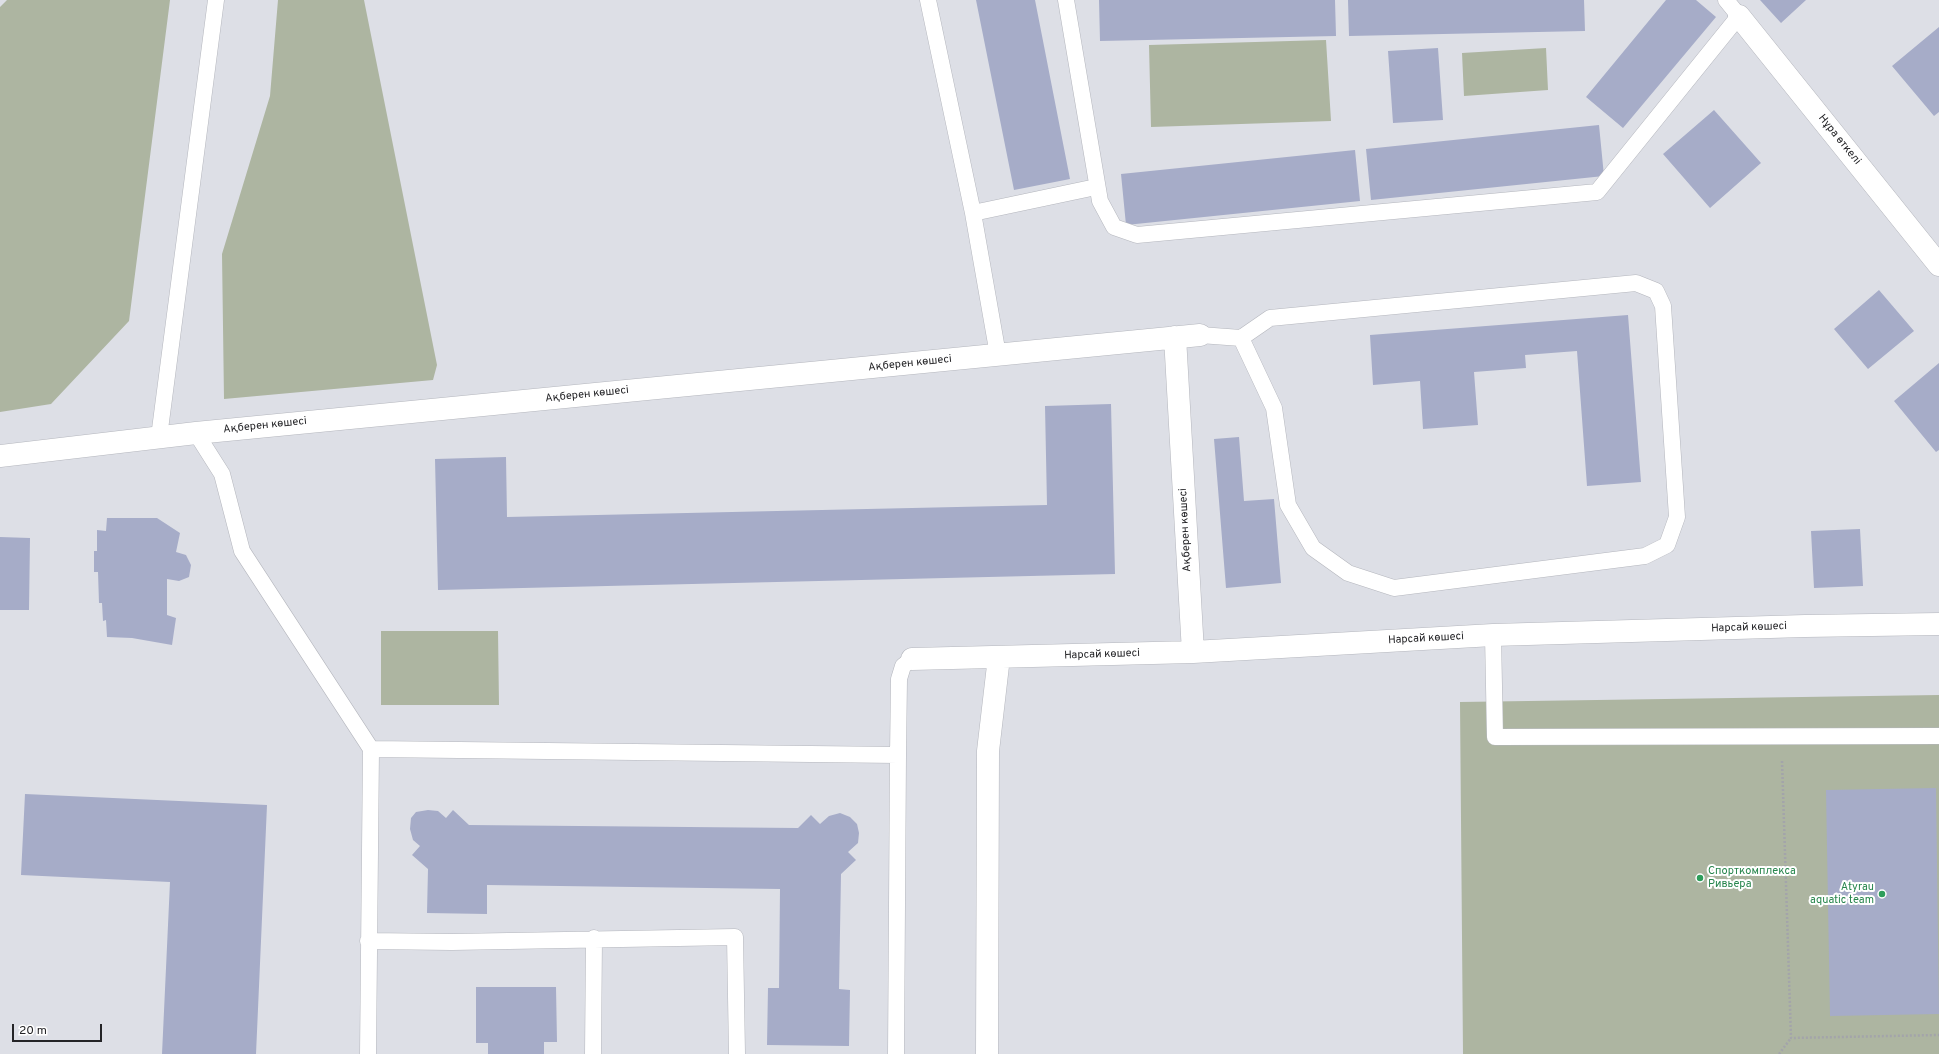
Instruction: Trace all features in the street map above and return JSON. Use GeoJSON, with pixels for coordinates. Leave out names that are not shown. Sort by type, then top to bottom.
{"type":"FeatureCollection","features":[{"type":"Feature","properties":{"kind":"street","name":"Нұра өткелі"},"geometry":{"type":"LineString","coordinates":[[1732,8],[1939,265]]}},
{"type":"Feature","properties":{"kind":"street","name":"Ақберен көшесі"},"geometry":{"type":"LineString","coordinates":[[0,456],[196,433],[1200,334]]}},
{"type":"Feature","properties":{"kind":"street","name":"Ақберен көшесі"},"geometry":{"type":"LineString","coordinates":[[1175,336],[1193,652]]}},
{"type":"Feature","properties":{"kind":"street","name":"Нарсай көшесі"},"geometry":{"type":"LineString","coordinates":[[912,659],[1193,652],[1493,635],[1805,626],[1939,624]]}},
{"type":"Feature","properties":{"kind":"street"},"geometry":{"type":"LineString","coordinates":[[988,1054],[988,751],[1000,657]]}},
{"type":"Feature","properties":{"kind":"lane"},"geometry":{"type":"LineString","coordinates":[[159,437],[216,0]]}},
{"type":"Feature","properties":{"kind":"lane"},"geometry":{"type":"LineString","coordinates":[[928,0],[973,213],[998,355]]}},
{"type":"Feature","properties":{"kind":"lane"},"geometry":{"type":"LineString","coordinates":[[1066,0],[1096,187],[1100,201],[1114,227],[1137,235],[1597,192],[1732,8]]}},
{"type":"Feature","properties":{"kind":"lane"},"geometry":{"type":"LineString","coordinates":[[973,213],[1096,187]]}},
{"type":"Feature","properties":{"kind":"lane"},"geometry":{"type":"LineString","coordinates":[[1200,334],[1241,338],[1270,318],[1636,283],[1656,291],[1663,306],[1677,517],[1667,545],[1645,556],[1394,588],[1348,573],[1313,548],[1288,505],[1274,408],[1241,338]]}},
{"type":"Feature","properties":{"kind":"lane"},"geometry":{"type":"LineString","coordinates":[[196,433],[222,474],[242,551],[371,749],[368,1054]]}},
{"type":"Feature","properties":{"kind":"lane"},"geometry":{"type":"LineString","coordinates":[[1493,635],[1495,737],[1939,736]]}},
{"type":"Feature","properties":{"kind":"lane"},"geometry":{"type":"LineString","coordinates":[[896,1054],[899,678],[903,666],[912,659]]}},
{"type":"Feature","properties":{"kind":"lane"},"geometry":{"type":"LineString","coordinates":[[371,749],[898,755]]}},
{"type":"Feature","properties":{"kind":"lane"},"geometry":{"type":"LineString","coordinates":[[368,941],[452,942],[594,938],[735,937],[737,1054]]}},
{"type":"Feature","properties":{"kind":"lane"},"geometry":{"type":"LineString","coordinates":[[593,1054],[594,938]]}},
{"type":"Feature","properties":{"kind":"path"},"geometry":{"type":"LineString","coordinates":[[1779,1054],[1791,1038],[1782,737]]}},
{"type":"Feature","properties":{"kind":"path"},"geometry":{"type":"LineString","coordinates":[[1791,1038],[1939,1035]]}},
{"type":"Feature","properties":{"kind":"green space"},"geometry":{"type":"Polygon","coordinates":[[[7,0],[170,0],[129,321],[51,404],[0,412],[0,7],[7,0]]]}},
{"type":"Feature","properties":{"kind":"green space"},"geometry":{"type":"Polygon","coordinates":[[[278,0],[364,0],[437,365],[433,380],[224,399],[222,254],[270,96],[278,0]]]}},
{"type":"Feature","properties":{"kind":"green space"},"geometry":{"type":"Polygon","coordinates":[[[1326,40],[1331,121],[1151,127],[1149,45],[1326,40]]]}},
{"type":"Feature","properties":{"kind":"green space"},"geometry":{"type":"Polygon","coordinates":[[[1546,48],[1548,90],[1464,96],[1462,53],[1546,48]]]}},
{"type":"Feature","properties":{"kind":"green space"},"geometry":{"type":"Polygon","coordinates":[[[381,631],[498,631],[499,705],[381,705],[381,631]]]}},
{"type":"Feature","properties":{"kind":"green space","name":"Спорткомплекса Ривьера"},"geometry":{"type":"Polygon","coordinates":[[[1939,695],[1939,1054],[1463,1054],[1460,702],[1939,695]]]}},
{"type":"Feature","properties":{"kind":"building"},"geometry":{"type":"Polygon","coordinates":[[[976,0],[1035,0],[1070,179],[1014,190],[976,0]]]}},
{"type":"Feature","properties":{"kind":"building"},"geometry":{"type":"Polygon","coordinates":[[[1099,0],[1335,0],[1336,36],[1100,41],[1099,0]]]}},
{"type":"Feature","properties":{"kind":"building"},"geometry":{"type":"Polygon","coordinates":[[[1348,0],[1584,0],[1585,31],[1349,36],[1348,0]]]}},
{"type":"Feature","properties":{"kind":"building"},"geometry":{"type":"Polygon","coordinates":[[[1666,0],[1696,0],[1716,17],[1623,128],[1586,97],[1666,0]]]}},
{"type":"Feature","properties":{"kind":"building"},"geometry":{"type":"Polygon","coordinates":[[[1760,0],[1806,0],[1781,23],[1760,0]]]}},
{"type":"Feature","properties":{"kind":"building"},"geometry":{"type":"Polygon","coordinates":[[[1939,27],[1939,112],[1934,116],[1892,66],[1939,27]]]}},
{"type":"Feature","properties":{"kind":"building"},"geometry":{"type":"Polygon","coordinates":[[[1438,48],[1443,120],[1393,123],[1388,51],[1438,48]]]}},
{"type":"Feature","properties":{"kind":"building"},"geometry":{"type":"Polygon","coordinates":[[[1714,110],[1761,163],[1710,208],[1663,154],[1714,110]]]}},
{"type":"Feature","properties":{"kind":"building"},"geometry":{"type":"Polygon","coordinates":[[[1599,125],[1604,176],[1371,200],[1366,149],[1599,125]]]}},
{"type":"Feature","properties":{"kind":"building"},"geometry":{"type":"Polygon","coordinates":[[[1355,150],[1360,201],[1126,225],[1121,174],[1355,150]]]}},
{"type":"Feature","properties":{"kind":"building"},"geometry":{"type":"Polygon","coordinates":[[[1879,290],[1914,331],[1868,369],[1834,329],[1879,290]]]}},
{"type":"Feature","properties":{"kind":"building"},"geometry":{"type":"Polygon","coordinates":[[[1628,315],[1641,482],[1587,486],[1577,351],[1525,355],[1526,368],[1474,372],[1478,425],[1423,429],[1420,381],[1373,385],[1370,335],[1628,315]]]}},
{"type":"Feature","properties":{"kind":"building"},"geometry":{"type":"Polygon","coordinates":[[[1939,363],[1939,450],[1936,452],[1894,401],[1939,363]]]}},
{"type":"Feature","properties":{"kind":"building"},"geometry":{"type":"Polygon","coordinates":[[[1111,404],[1115,574],[438,590],[435,459],[506,457],[507,517],[1047,505],[1045,406],[1111,404]]]}},
{"type":"Feature","properties":{"kind":"building"},"geometry":{"type":"Polygon","coordinates":[[[1239,437],[1244,501],[1274,499],[1281,583],[1226,588],[1214,439],[1239,437]]]}},
{"type":"Feature","properties":{"kind":"building"},"geometry":{"type":"Polygon","coordinates":[[[107,518],[157,518],[180,533],[176,552],[186,555],[191,565],[189,577],[179,581],[167,579],[167,615],[176,618],[172,645],[132,638],[107,637],[106,620],[103,621],[102,603],[99,603],[98,572],[94,572],[94,551],[97,551],[97,530],[106,531],[107,518]]]}},
{"type":"Feature","properties":{"kind":"building"},"geometry":{"type":"Polygon","coordinates":[[[1860,529],[1863,586],[1814,588],[1811,531],[1860,529]]]}},
{"type":"Feature","properties":{"kind":"building"},"geometry":{"type":"Polygon","coordinates":[[[0,537],[30,538],[29,610],[0,610],[0,537]]]}},
{"type":"Feature","properties":{"kind":"building"},"geometry":{"type":"Polygon","coordinates":[[[1936,788],[1939,1014],[1830,1016],[1826,790],[1936,788]]]}},
{"type":"Feature","properties":{"kind":"building"},"geometry":{"type":"Polygon","coordinates":[[[25,794],[267,805],[256,1054],[162,1054],[170,882],[21,875],[25,794]]]}},
{"type":"Feature","properties":{"kind":"building"},"geometry":{"type":"Polygon","coordinates":[[[428,810],[438,811],[446,818],[453,810],[469,825],[798,828],[811,815],[820,824],[829,816],[840,813],[850,817],[857,824],[859,833],[858,843],[848,852],[856,860],[841,874],[839,989],[850,990],[849,1046],[767,1045],[768,988],[779,988],[780,889],[487,885],[487,914],[427,913],[428,869],[412,855],[420,846],[413,840],[410,829],[411,818],[416,812],[428,810]]]}},
{"type":"Feature","properties":{"kind":"building"},"geometry":{"type":"Polygon","coordinates":[[[476,987],[556,987],[557,1042],[544,1042],[544,1054],[488,1054],[488,1043],[476,1043],[476,987]]]}},
{"type":"Feature","properties":{"kind":"place","name":"Спорткомплекса Ривьера"},"geometry":{"type":"Point","coordinates":[1700,878]}},
{"type":"Feature","properties":{"kind":"place","name":"Atyrau aquatic team"},"geometry":{"type":"Point","coordinates":[1882,894]}}]}
